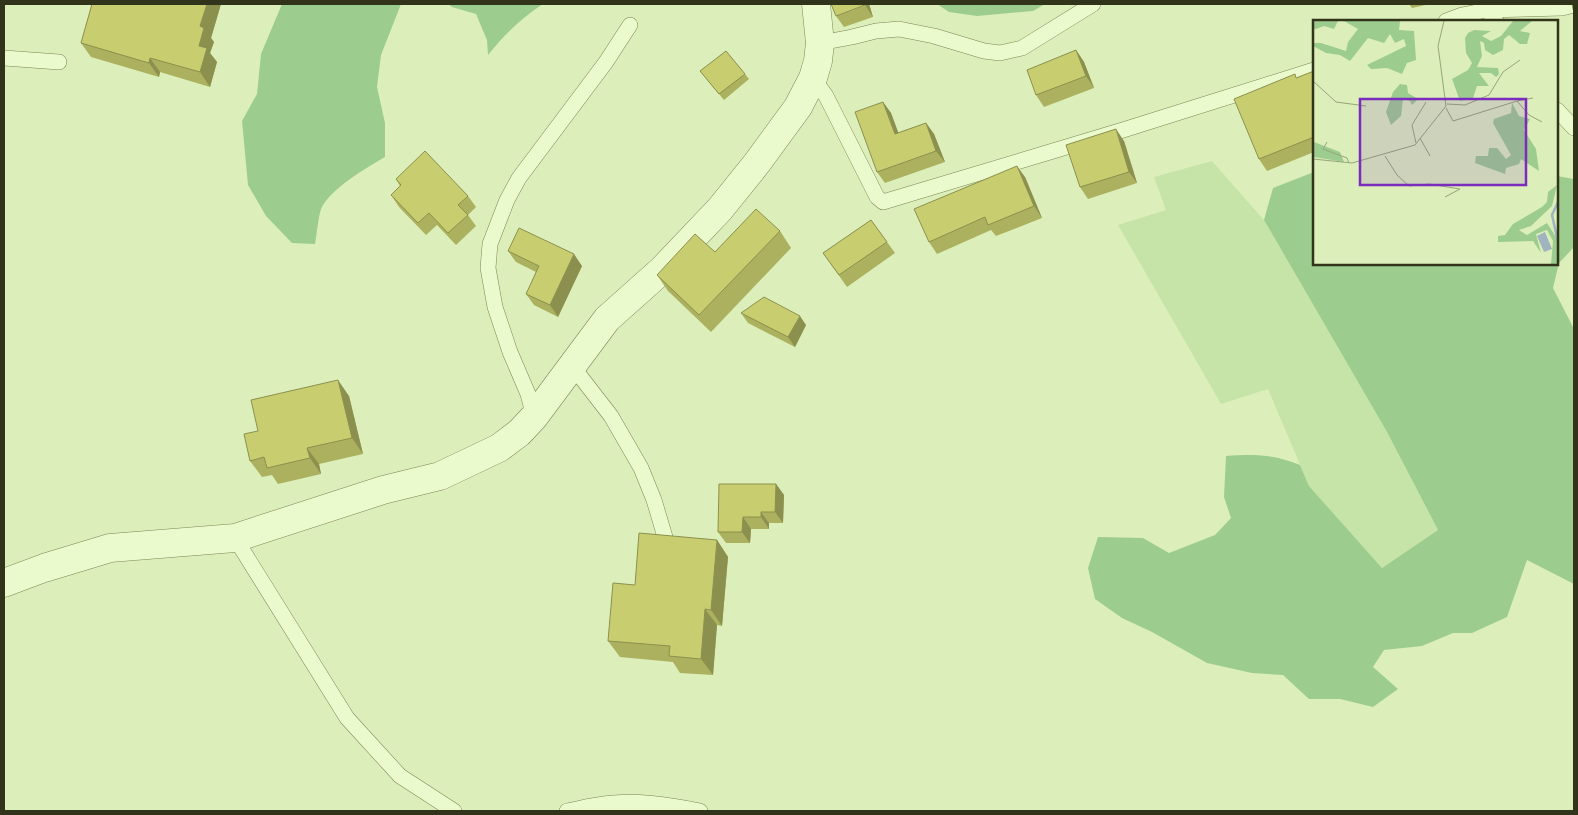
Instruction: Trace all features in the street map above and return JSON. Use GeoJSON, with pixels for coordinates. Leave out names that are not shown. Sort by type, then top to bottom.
{"type":"FeatureCollection","features":[{"type":"Feature","properties":{"kind":"street"},"geometry":{"type":"LineString","coordinates":[[4,583],[44,568],[110,548],[235,538],[383,490],[440,476],[499,448],[519,434],[534,418],[607,319],[663,269],[720,209],[798,107],[813,78],[818,61],[820,43],[816,4]]}},
{"type":"Feature","properties":{"kind":"lane"},"geometry":{"type":"LineString","coordinates":[[820,43],[876,31],[899,29],[934,36],[984,51],[1000,53],[1022,48],[1093,4]]}},
{"type":"Feature","properties":{"kind":"lane"},"geometry":{"type":"LineString","coordinates":[[1449,20],[1462,15],[1491,16],[1574,5]]}},
{"type":"Feature","properties":{"kind":"lane"},"geometry":{"type":"LineString","coordinates":[[534,418],[528,394],[510,352],[495,307],[488,268],[490,244],[507,200],[519,178],[606,62],[630,25]]}},
{"type":"Feature","properties":{"kind":"lane"},"geometry":{"type":"LineString","coordinates":[[4,58],[59,62]]}},
{"type":"Feature","properties":{"kind":"lane"},"geometry":{"type":"LineString","coordinates":[[813,78],[826,96],[876,197],[883,202],[1313,70]]}},
{"type":"Feature","properties":{"kind":"lane"},"geometry":{"type":"LineString","coordinates":[[1558,111],[1574,128]]}},
{"type":"Feature","properties":{"kind":"lane"},"geometry":{"type":"LineString","coordinates":[[573,367],[611,416],[641,468],[654,500],[665,537]]}},
{"type":"Feature","properties":{"kind":"lane"},"geometry":{"type":"LineString","coordinates":[[235,538],[347,718],[400,776],[454,811]]}},
{"type":"Feature","properties":{"kind":"lane"},"geometry":{"type":"LineString","coordinates":[[568,811],[599,804],[625,802],[678,806],[700,811]]}},
{"type":"Feature","properties":{"kind":"green space"},"geometry":{"type":"Polygon","coordinates":[[[282,4],[401,4],[381,55],[377,87],[385,123],[385,157],[349,180],[326,201],[321,209],[315,244],[292,243],[266,216],[248,185],[242,121],[257,94],[261,54],[282,4]]]}},
{"type":"Feature","properties":{"kind":"green space"},"geometry":{"type":"Polygon","coordinates":[[[448,4],[543,4],[513,27],[488,55],[487,40],[476,14],[448,4]]]}},
{"type":"Feature","properties":{"kind":"green space"},"geometry":{"type":"Polygon","coordinates":[[[937,4],[1045,4],[1033,11],[977,16],[949,12],[937,4]]]}},
{"type":"Feature","properties":{"kind":"green space"},"geometry":{"type":"Polygon","coordinates":[[[1212,161],[1264,220],[1387,432],[1438,530],[1382,568],[1309,486],[1268,389],[1221,404],[1118,225],[1166,210],[1154,177],[1212,161]]]}},
{"type":"Feature","properties":{"kind":"green space"},"geometry":{"type":"Polygon","coordinates":[[[1313,172],[1313,265],[1558,265],[1558,176],[1574,179],[1574,247],[1559,263],[1553,288],[1574,329],[1574,584],[1527,560],[1507,617],[1472,633],[1453,633],[1422,646],[1384,650],[1373,667],[1398,689],[1373,707],[1340,699],[1309,699],[1283,675],[1252,673],[1207,663],[1152,632],[1122,618],[1095,599],[1088,568],[1098,537],[1143,538],[1169,553],[1215,535],[1231,518],[1224,497],[1226,456],[1264,456],[1300,465],[1309,486],[1382,568],[1438,530],[1387,432],[1264,220],[1273,188],[1313,172]]]}},
{"type":"Feature","properties":{"kind":"building"},"geometry":{"type":"Polygon","coordinates":[[[92,4],[207,4],[200,26],[204,28],[199,46],[207,48],[200,72],[150,58],[149,63],[81,43],[92,4]]]}},
{"type":"Feature","properties":{"kind":"building"},"geometry":{"type":"Polygon","coordinates":[[[831,4],[865,4],[865,5],[836,16],[831,4]]]}},
{"type":"Feature","properties":{"kind":"building"},"geometry":{"type":"Polygon","coordinates":[[[1076,50],[1086,76],[1036,95],[1027,70],[1076,50]]]}},
{"type":"Feature","properties":{"kind":"building"},"geometry":{"type":"Polygon","coordinates":[[[726,51],[745,74],[719,94],[700,71],[726,51]]]}},
{"type":"Feature","properties":{"kind":"building"},"geometry":{"type":"Polygon","coordinates":[[[1313,71],[1313,137],[1259,159],[1234,99],[1295,74],[1296,78],[1313,71]]]}},
{"type":"Feature","properties":{"kind":"building"},"geometry":{"type":"Polygon","coordinates":[[[883,102],[895,134],[926,123],[936,151],[877,172],[855,112],[883,102]]]}},
{"type":"Feature","properties":{"kind":"building"},"geometry":{"type":"Polygon","coordinates":[[[1116,129],[1129,172],[1080,187],[1066,145],[1116,129]]]}},
{"type":"Feature","properties":{"kind":"building"},"geometry":{"type":"Polygon","coordinates":[[[425,151],[468,196],[458,205],[468,215],[448,233],[429,213],[418,223],[391,195],[401,185],[396,179],[425,151]]]}},
{"type":"Feature","properties":{"kind":"building"},"geometry":{"type":"Polygon","coordinates":[[[1017,166],[1034,206],[988,225],[985,217],[929,242],[914,209],[1017,166]]]}},
{"type":"Feature","properties":{"kind":"building"},"geometry":{"type":"Polygon","coordinates":[[[756,209],[780,231],[699,315],[657,275],[695,234],[715,252],[756,209]]]}},
{"type":"Feature","properties":{"kind":"building"},"geometry":{"type":"Polygon","coordinates":[[[871,220],[887,242],[839,275],[823,253],[871,220]]]}},
{"type":"Feature","properties":{"kind":"building"},"geometry":{"type":"Polygon","coordinates":[[[519,228],[574,254],[550,305],[526,294],[539,266],[508,251],[519,228]]]}},
{"type":"Feature","properties":{"kind":"building"},"geometry":{"type":"Polygon","coordinates":[[[764,297],[800,316],[788,337],[741,313],[764,297]]]}},
{"type":"Feature","properties":{"kind":"building"},"geometry":{"type":"Polygon","coordinates":[[[338,380],[352,438],[307,448],[310,458],[267,468],[264,457],[250,461],[244,434],[258,431],[251,400],[338,380]]]}},
{"type":"Feature","properties":{"kind":"building"},"geometry":{"type":"Polygon","coordinates":[[[719,484],[776,484],[775,512],[761,512],[761,517],[743,517],[742,532],[718,532],[719,484]]]}},
{"type":"Feature","properties":{"kind":"building"},"geometry":{"type":"Polygon","coordinates":[[[639,533],[717,540],[711,610],[705,609],[701,659],[669,656],[670,646],[608,641],[613,583],[635,585],[639,533]]]}}]}
